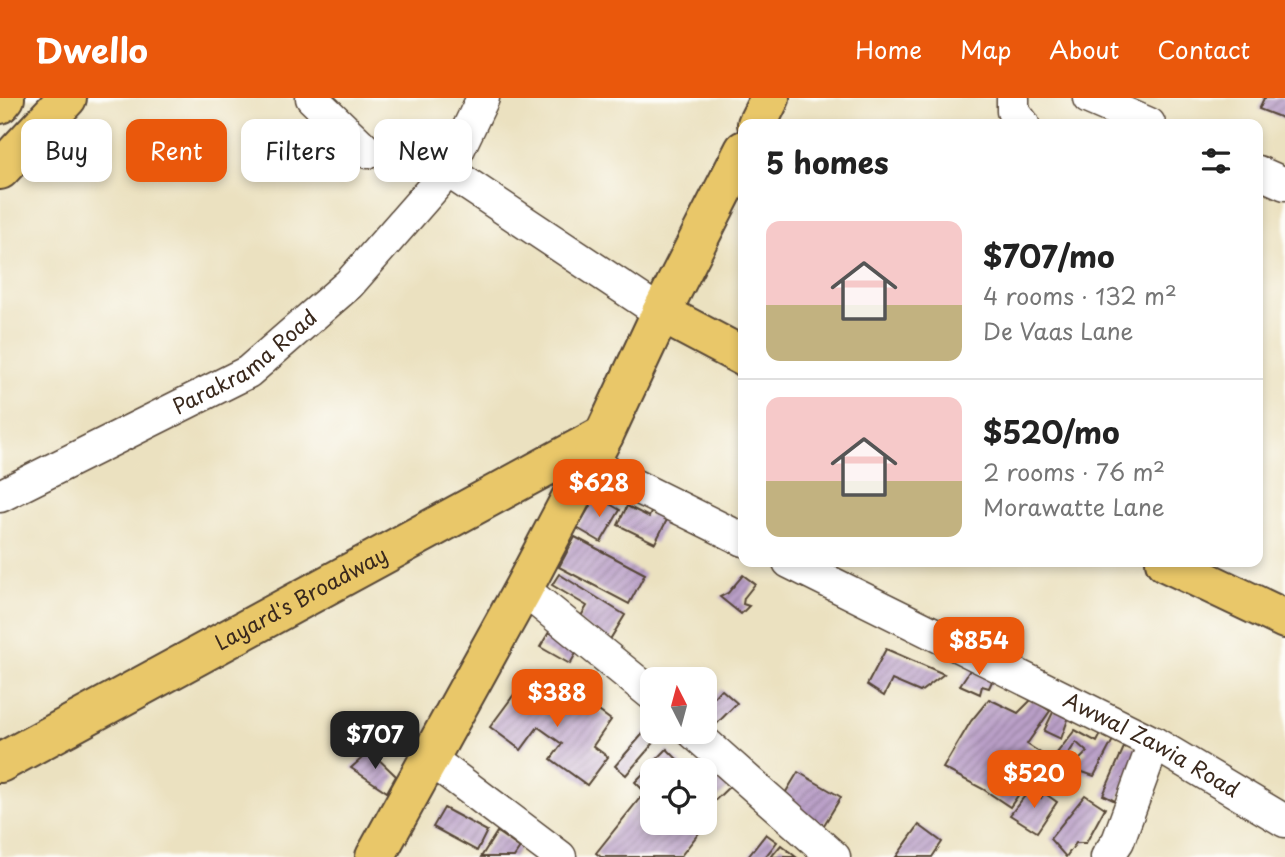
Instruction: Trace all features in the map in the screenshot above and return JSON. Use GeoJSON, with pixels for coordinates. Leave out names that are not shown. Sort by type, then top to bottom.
{"type":"FeatureCollection","features":[{"type":"Feature","properties":{"kind":"main road"},"geometry":{"type":"LineString","coordinates":[[0,104],[5,98]]}},
{"type":"Feature","properties":{"kind":"main road"},"geometry":{"type":"LineString","coordinates":[[0,170],[67,98]]}},
{"type":"Feature","properties":{"kind":"main road"},"geometry":{"type":"LineString","coordinates":[[760,119],[770,98]]}},
{"type":"Feature","properties":{"kind":"main road"},"geometry":{"type":"LineString","coordinates":[[375,857],[523,589],[596,449],[738,162]]}},
{"type":"Feature","properties":{"kind":"main road"},"geometry":{"type":"LineString","coordinates":[[661,313],[738,354]]}},
{"type":"Feature","properties":{"kind":"main road","name":"Layard's Broadway"},"geometry":{"type":"LineString","coordinates":[[0,763],[596,449]]}},
{"type":"Feature","properties":{"kind":"main road"},"geometry":{"type":"LineString","coordinates":[[1176,567],[1285,619]]}},
{"type":"Feature","properties":{"kind":"street"},"geometry":{"type":"LineString","coordinates":[[312,98],[368,152]]}},
{"type":"Feature","properties":{"kind":"street","name":"Parakrama Road"},"geometry":{"type":"LineString","coordinates":[[472,122],[483,98]]}},
{"type":"Feature","properties":{"kind":"street"},"geometry":{"type":"LineString","coordinates":[[1013,98],[1013,111],[1019,119]]}},
{"type":"Feature","properties":{"kind":"street"},"geometry":{"type":"LineString","coordinates":[[1089,98],[1137,119]]}},
{"type":"Feature","properties":{"kind":"street"},"geometry":{"type":"LineString","coordinates":[[1263,174],[1285,184]]}},
{"type":"Feature","properties":{"kind":"street","name":"Parakrama Road"},"geometry":{"type":"LineString","coordinates":[[0,496],[248,372],[349,284],[439,182]]}},
{"type":"Feature","properties":{"kind":"street"},"geometry":{"type":"LineString","coordinates":[[465,182],[661,313]]}},
{"type":"Feature","properties":{"kind":"street"},"geometry":{"type":"LineString","coordinates":[[596,449],[738,536]]}},
{"type":"Feature","properties":{"kind":"street","name":"Awwal Zawia Road"},"geometry":{"type":"LineString","coordinates":[[799,567],[1153,743],[1285,821]]}},
{"type":"Feature","properties":{"kind":"street"},"geometry":{"type":"LineString","coordinates":[[523,589],[640,684]]}},
{"type":"Feature","properties":{"kind":"street"},"geometry":{"type":"LineString","coordinates":[[1107,857],[1118,841],[1153,743]]}},
{"type":"Feature","properties":{"kind":"street"},"geometry":{"type":"LineString","coordinates":[[707,744],[834,857]]}},
{"type":"Feature","properties":{"kind":"street"},"geometry":{"type":"LineString","coordinates":[[429,758],[560,857]]}},
{"type":"Feature","properties":{"kind":"building"},"geometry":{"type":"Polygon","coordinates":[[[1264,98],[1285,98],[1285,119],[1259,109],[1264,98]]]}},
{"type":"Feature","properties":{"kind":"building"},"geometry":{"type":"Polygon","coordinates":[[[600,484],[639,497],[631,504],[597,493],[600,484]]]}},
{"type":"Feature","properties":{"kind":"building"},"geometry":{"type":"Polygon","coordinates":[[[596,496],[620,510],[601,542],[577,528],[596,496]]]}},
{"type":"Feature","properties":{"kind":"building"},"geometry":{"type":"Polygon","coordinates":[[[627,506],[649,517],[653,508],[669,516],[655,543],[618,525],[627,506]]]}},
{"type":"Feature","properties":{"kind":"building"},"geometry":{"type":"Polygon","coordinates":[[[575,537],[645,574],[629,604],[559,567],[575,537]]]}},
{"type":"Feature","properties":{"kind":"building"},"geometry":{"type":"Polygon","coordinates":[[[559,574],[625,615],[609,641],[578,621],[587,606],[552,585],[559,574]]]}},
{"type":"Feature","properties":{"kind":"building"},"geometry":{"type":"Polygon","coordinates":[[[743,575],[755,584],[744,598],[743,604],[749,606],[741,614],[720,597],[728,593],[743,575]]]}},
{"type":"Feature","properties":{"kind":"building"},"geometry":{"type":"Polygon","coordinates":[[[549,632],[579,648],[570,664],[540,647],[549,632]]]}},
{"type":"Feature","properties":{"kind":"building"},"geometry":{"type":"Polygon","coordinates":[[[886,649],[944,674],[920,692],[892,680],[884,696],[867,685],[886,649]]]}},
{"type":"Feature","properties":{"kind":"building"},"geometry":{"type":"Polygon","coordinates":[[[976,661],[997,670],[989,688],[982,686],[980,694],[960,685],[976,661]]]}},
{"type":"Feature","properties":{"kind":"building"},"geometry":{"type":"Polygon","coordinates":[[[521,685],[552,708],[567,688],[611,720],[593,746],[608,757],[587,785],[551,759],[562,744],[538,727],[521,750],[490,727],[521,685]]]}},
{"type":"Feature","properties":{"kind":"building"},"geometry":{"type":"Polygon","coordinates":[[[721,689],[737,703],[718,723],[718,692],[721,689]]]}},
{"type":"Feature","properties":{"kind":"building"},"geometry":{"type":"Polygon","coordinates":[[[989,699],[1018,713],[1032,699],[1050,711],[1027,744],[1045,756],[1010,807],[943,768],[971,721],[989,699]]]}},
{"type":"Feature","properties":{"kind":"building"},"geometry":{"type":"Polygon","coordinates":[[[1056,706],[1070,714],[1061,739],[1044,731],[1056,706]]]}},
{"type":"Feature","properties":{"kind":"building"},"geometry":{"type":"Polygon","coordinates":[[[1075,730],[1097,742],[1102,732],[1114,738],[1094,776],[1071,768],[1087,752],[1076,742],[1067,756],[1057,753],[1075,730]]]}},
{"type":"Feature","properties":{"kind":"building"},"geometry":{"type":"Polygon","coordinates":[[[640,737],[640,744],[653,744],[626,775],[615,766],[640,737]]]}},
{"type":"Feature","properties":{"kind":"building"},"geometry":{"type":"Polygon","coordinates":[[[1125,745],[1141,749],[1117,802],[1103,795],[1125,745]]]}},
{"type":"Feature","properties":{"kind":"building"},"geometry":{"type":"Polygon","coordinates":[[[667,749],[676,758],[658,758],[667,749]]]}},
{"type":"Feature","properties":{"kind":"building"},"geometry":{"type":"Polygon","coordinates":[[[370,751],[396,776],[387,792],[351,768],[370,751]]]}},
{"type":"Feature","properties":{"kind":"building"},"geometry":{"type":"Polygon","coordinates":[[[798,772],[841,797],[824,825],[781,800],[798,772]]]}},
{"type":"Feature","properties":{"kind":"building"},"geometry":{"type":"Polygon","coordinates":[[[717,774],[730,786],[717,798],[717,774]]]}},
{"type":"Feature","properties":{"kind":"building"},"geometry":{"type":"Polygon","coordinates":[[[1028,792],[1041,798],[1044,793],[1057,802],[1037,832],[1010,815],[1028,792]]]}},
{"type":"Feature","properties":{"kind":"building"},"geometry":{"type":"Polygon","coordinates":[[[1085,795],[1105,808],[1086,843],[1076,843],[1066,857],[1050,839],[1085,795]]]}},
{"type":"Feature","properties":{"kind":"building"},"geometry":{"type":"Polygon","coordinates":[[[640,798],[640,835],[697,835],[680,857],[601,857],[596,853],[640,798]]]}},
{"type":"Feature","properties":{"kind":"building"},"geometry":{"type":"Polygon","coordinates":[[[444,808],[487,831],[477,851],[433,827],[444,808]]]}},
{"type":"Feature","properties":{"kind":"building"},"geometry":{"type":"Polygon","coordinates":[[[919,825],[942,842],[932,857],[896,857],[919,825]]]}},
{"type":"Feature","properties":{"kind":"building"},"geometry":{"type":"Polygon","coordinates":[[[497,832],[520,848],[514,857],[481,857],[497,832]]]}},
{"type":"Feature","properties":{"kind":"building"},"geometry":{"type":"Polygon","coordinates":[[[766,834],[777,842],[765,857],[748,857],[766,834]]]}},
{"type":"Feature","properties":{"kind":"building"},"geometry":{"type":"Polygon","coordinates":[[[781,845],[796,857],[771,857],[781,845]]]}}]}
